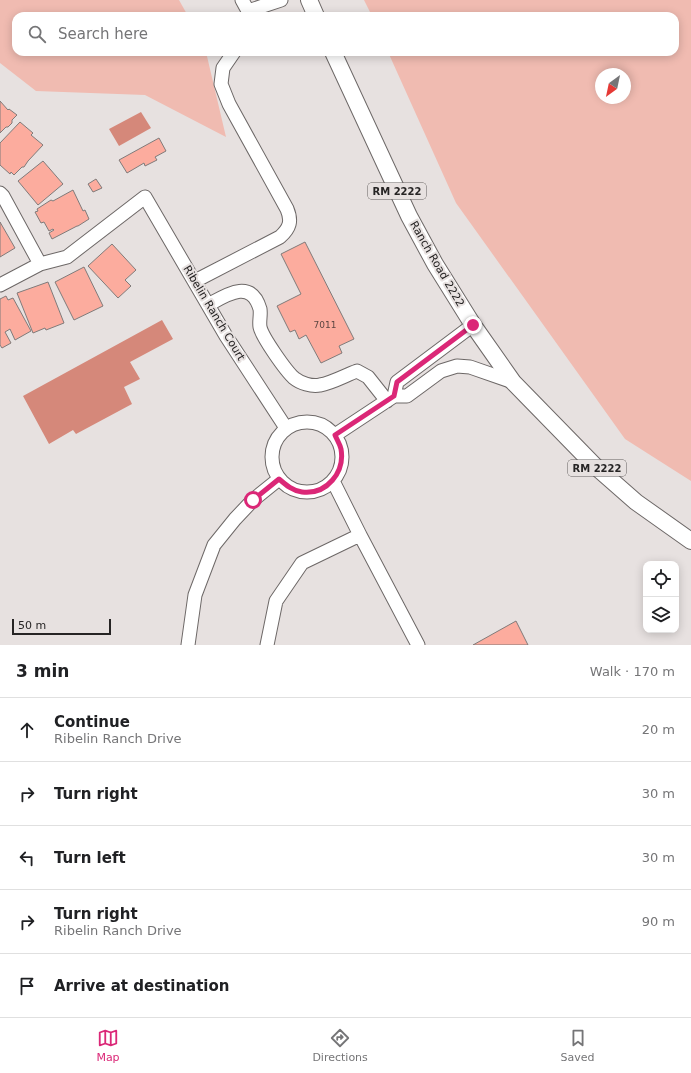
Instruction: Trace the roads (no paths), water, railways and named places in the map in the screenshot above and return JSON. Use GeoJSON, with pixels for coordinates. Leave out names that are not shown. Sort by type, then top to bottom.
{"type":"FeatureCollection","features":[{"type":"Feature","properties":{"kind":"main road"},"geometry":{"type":"LineString","coordinates":[[309,0],[314,12]]}},
{"type":"Feature","properties":{"kind":"main road","name":"Ranch Road 2222"},"geometry":{"type":"LineString","coordinates":[[335,56],[409,216],[435,264],[473,325],[513,382],[595,466],[636,502],[691,541]]}},
{"type":"Feature","properties":{"kind":"street"},"geometry":{"type":"LineString","coordinates":[[246,9],[281,0]]}},
{"type":"Feature","properties":{"kind":"street"},"geometry":{"type":"LineString","coordinates":[[195,281],[280,237],[287,231],[290,224],[290,217],[287,209],[229,104],[221,84],[223,68],[231,56]]}},
{"type":"Feature","properties":{"kind":"street"},"geometry":{"type":"LineString","coordinates":[[0,193],[40,264],[0,284]]}},
{"type":"Feature","properties":{"kind":"street","name":"Ribelin Ranch Court"},"geometry":{"type":"LineString","coordinates":[[40,264],[67,257],[145,197],[226,336],[286,428]]}},
{"type":"Feature","properties":{"kind":"street"},"geometry":{"type":"LineString","coordinates":[[208,305],[234,291],[246,292],[256,298],[260,310],[260,328],[272,349],[294,378],[303,384],[319,386],[357,371],[368,377],[391,398]]}},
{"type":"Feature","properties":{"kind":"street"},"geometry":{"type":"LineString","coordinates":[[391,398],[397,382],[473,325]]}},
{"type":"Feature","properties":{"kind":"street"},"geometry":{"type":"LineString","coordinates":[[335,435],[391,398],[408,396],[441,371],[457,366],[470,367],[513,382]]}},
{"type":"Feature","properties":{"kind":"street"},"geometry":{"type":"LineString","coordinates":[[298,422],[312,422],[325,426],[335,435],[341,448],[342,462],[338,475],[329,485],[316,491],[302,492],[289,488],[279,479],[273,469],[271,458],[272,446],[278,436],[286,428],[298,422]]}},
{"type":"Feature","properties":{"kind":"street"},"geometry":{"type":"LineString","coordinates":[[188,645],[195,595],[214,545],[239,514],[253,500],[279,479]]}},
{"type":"Feature","properties":{"kind":"street"},"geometry":{"type":"LineString","coordinates":[[333,480],[418,645]]}},
{"type":"Feature","properties":{"kind":"street"},"geometry":{"type":"LineString","coordinates":[[267,645],[276,601],[302,563],[360,535]]}}]}
